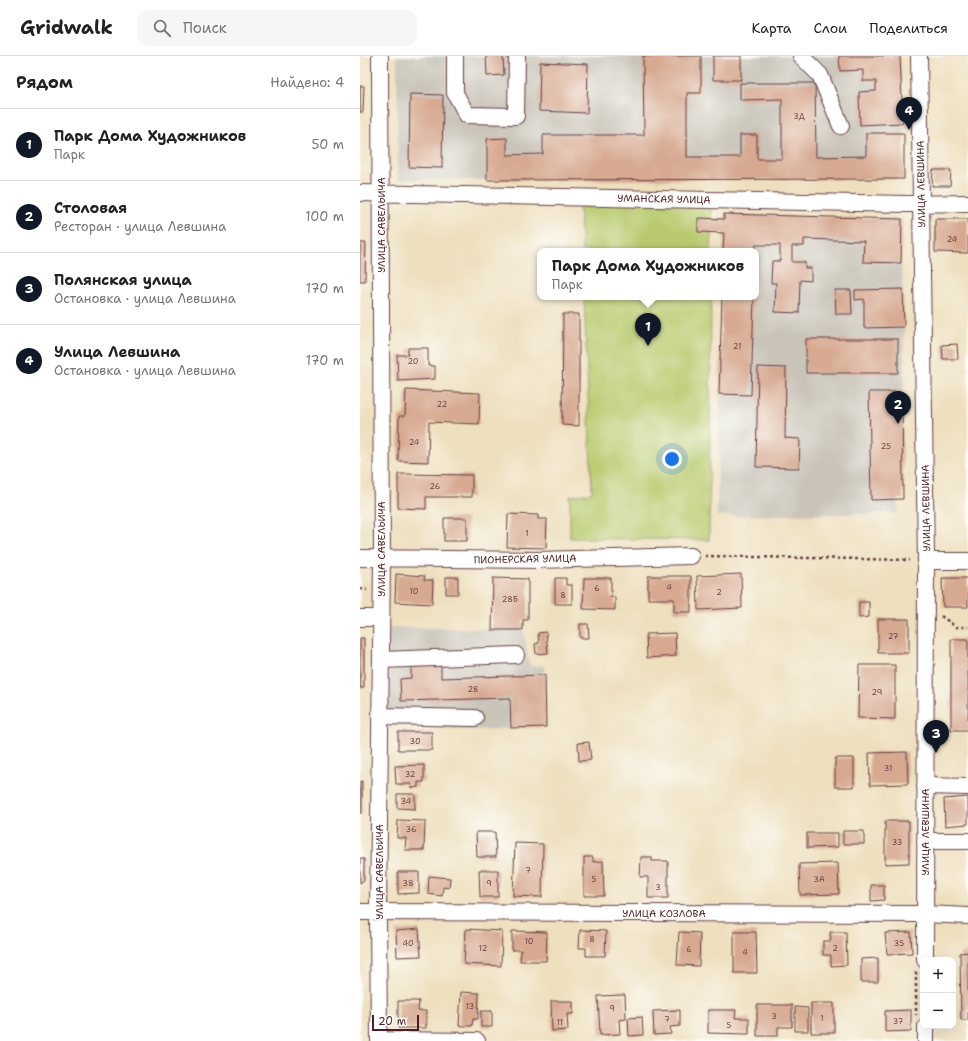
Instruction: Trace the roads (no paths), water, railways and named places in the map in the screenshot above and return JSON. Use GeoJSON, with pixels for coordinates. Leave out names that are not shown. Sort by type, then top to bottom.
{"type":"FeatureCollection","features":[{"type":"Feature","properties":{"kind":"street","name":"УЛИЦА САВЕЛЬИЧА"},"geometry":{"type":"LineString","coordinates":[[379,1040],[378,912],[382,559],[380,56]]}},
{"type":"Feature","properties":{"kind":"street"},"geometry":{"type":"LineString","coordinates":[[455,56],[455,93],[467,115],[516,116],[517,56]]}},
{"type":"Feature","properties":{"kind":"street"},"geometry":{"type":"LineString","coordinates":[[801,56],[820,75],[841,126]]}},
{"type":"Feature","properties":{"kind":"street","name":"УЛИЦА ЛЕВШИНА"},"geometry":{"type":"LineString","coordinates":[[919,56],[926,561],[925,957]]}},
{"type":"Feature","properties":{"kind":"street","name":"УМАНСКАЯ УЛИЦА"},"geometry":{"type":"LineString","coordinates":[[360,193],[922,204],[968,203]]}},
{"type":"Feature","properties":{"kind":"street","name":"ПИОНЕРСКАЯ УЛИЦА"},"geometry":{"type":"LineString","coordinates":[[360,558],[537,560],[691,556]]}},
{"type":"Feature","properties":{"kind":"street"},"geometry":{"type":"LineString","coordinates":[[926,561],[968,561]]}},
{"type":"Feature","properties":{"kind":"street"},"geometry":{"type":"LineString","coordinates":[[360,618],[381,618]]}},
{"type":"Feature","properties":{"kind":"street"},"geometry":{"type":"LineString","coordinates":[[381,660],[516,655]]}},
{"type":"Feature","properties":{"kind":"street"},"geometry":{"type":"LineString","coordinates":[[380,716],[475,718]]}},
{"type":"Feature","properties":{"kind":"street"},"geometry":{"type":"LineString","coordinates":[[925,786],[968,786]]}},
{"type":"Feature","properties":{"kind":"street"},"geometry":{"type":"LineString","coordinates":[[925,841],[968,840]]}},
{"type":"Feature","properties":{"kind":"street","name":"УЛИЦА КОЗЛОВА"},"geometry":{"type":"LineString","coordinates":[[360,912],[925,914],[968,916]]}},
{"type":"Feature","properties":{"kind":"street"},"geometry":{"type":"LineString","coordinates":[[926,1029],[926,1041]]}},
{"type":"Feature","properties":{"kind":"street"},"geometry":{"type":"LineString","coordinates":[[379,1040],[477,1041]]}},
{"type":"Feature","properties":{"kind":"place","name":"Улица Левшина"},"geometry":{"type":"Point","coordinates":[909,130]}},
{"type":"Feature","properties":{"kind":"place","name":"Парк Дома Художников"},"geometry":{"type":"Point","coordinates":[648,346]}},
{"type":"Feature","properties":{"kind":"place","name":"Столовая"},"geometry":{"type":"Point","coordinates":[898,424]}},
{"type":"Feature","properties":{"kind":"place","name":"Полянская улица"},"geometry":{"type":"Point","coordinates":[936,753]}}]}
